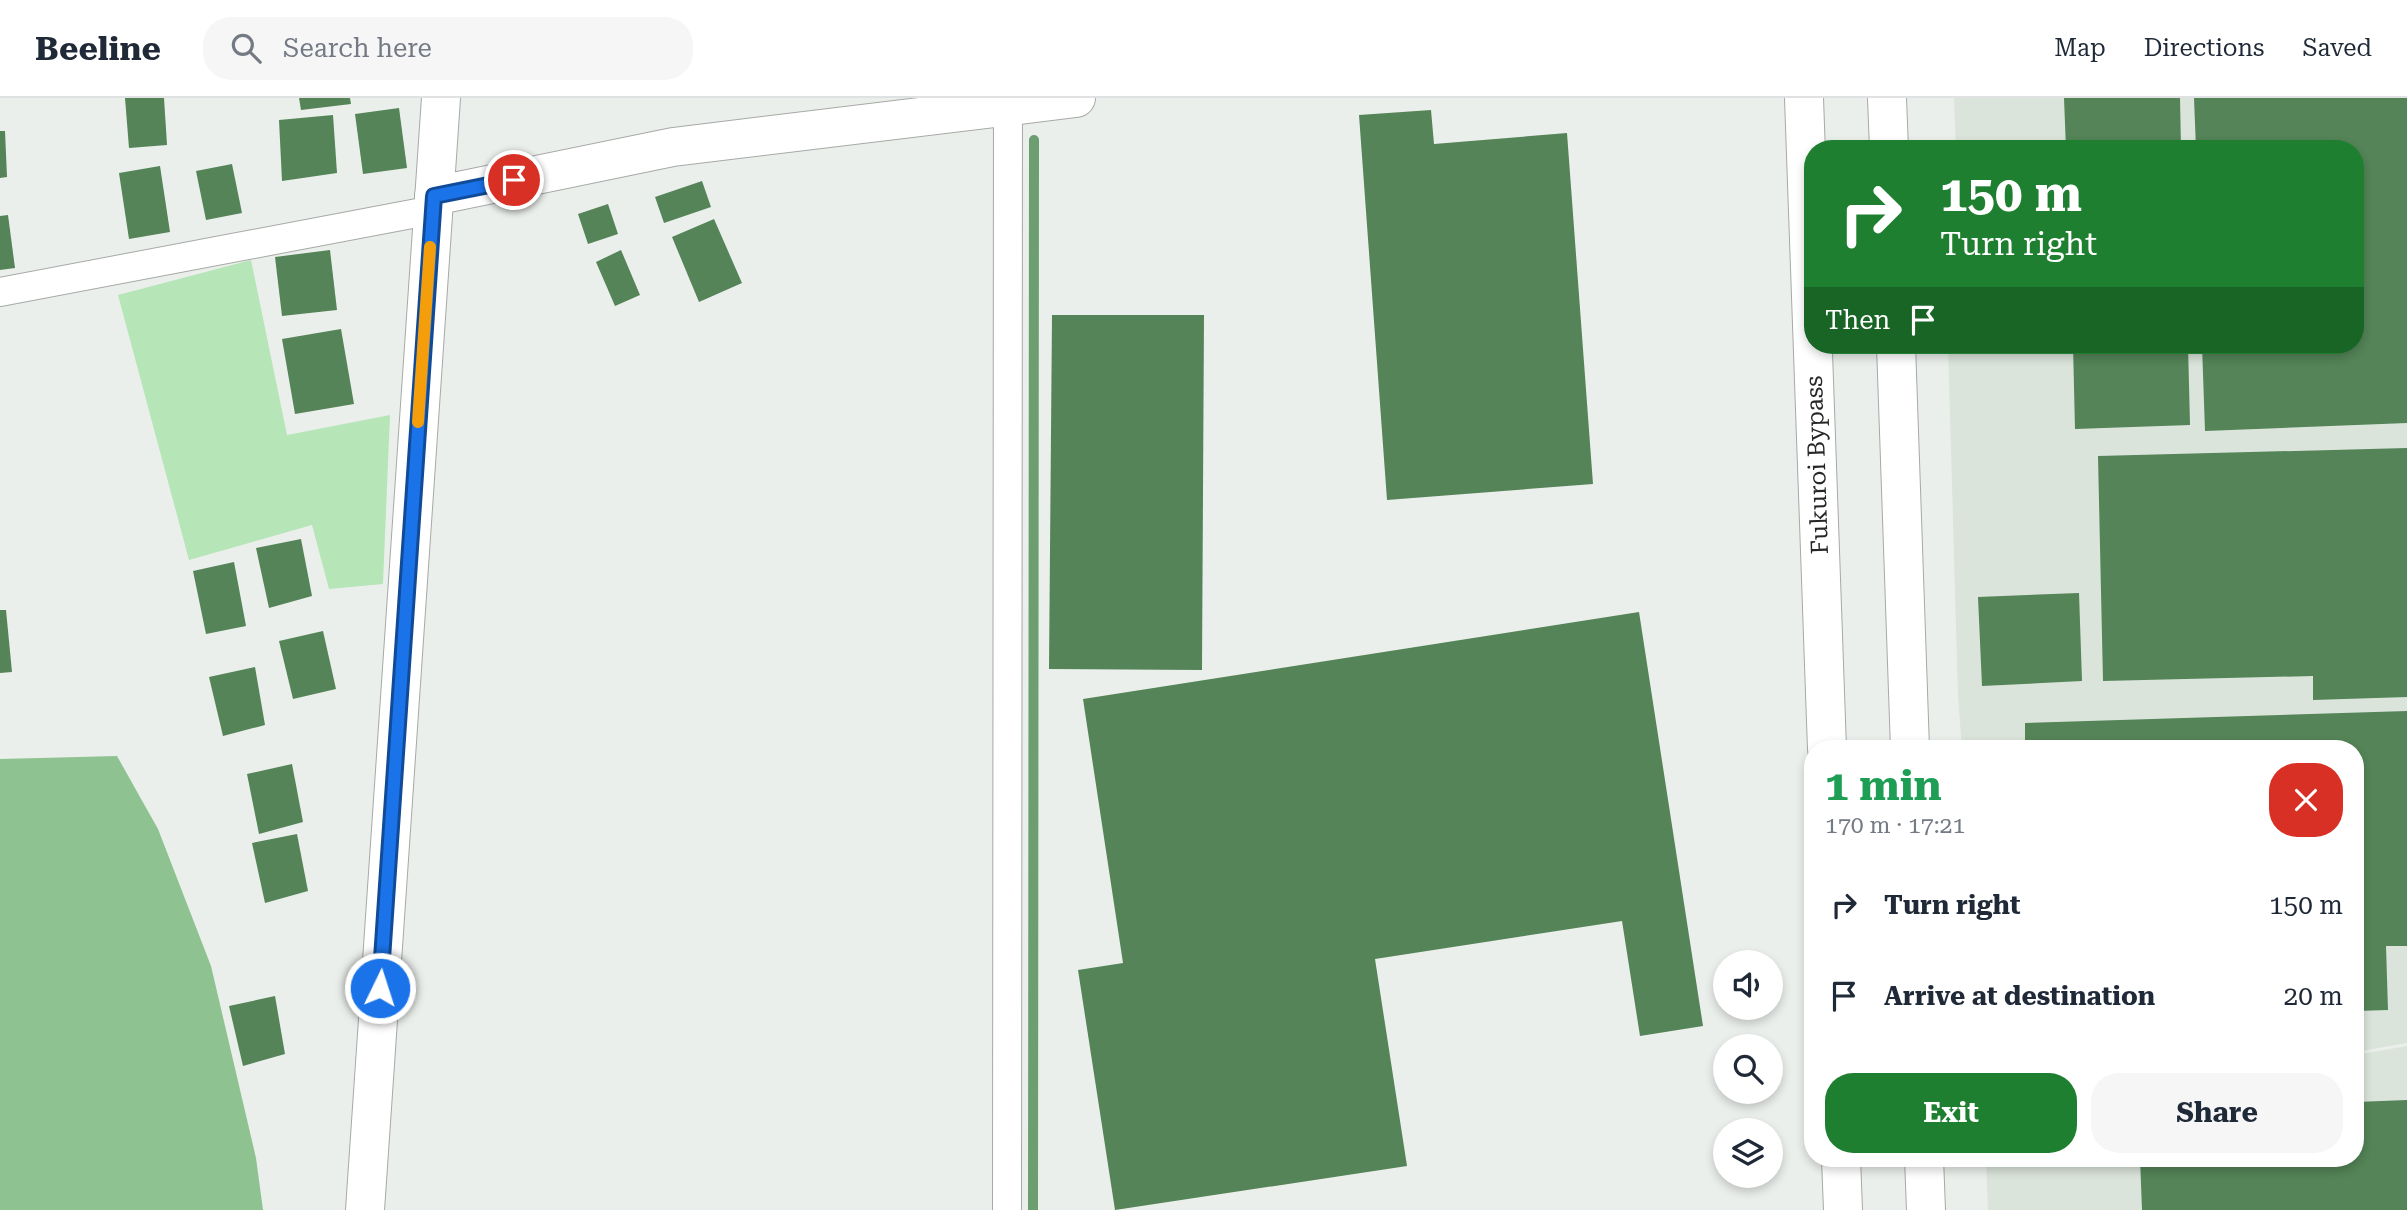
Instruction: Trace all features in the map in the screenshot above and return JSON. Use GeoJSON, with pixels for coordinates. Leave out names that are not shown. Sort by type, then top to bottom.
{"type":"FeatureCollection","features":[{"type":"Feature","properties":{"kind":"main road"},"geometry":{"type":"LineString","coordinates":[[365,1210],[441,98]]}},
{"type":"Feature","properties":{"kind":"main road"},"geometry":{"type":"LineString","coordinates":[[433,203],[673,147],[1008,103],[1076,98]]}},
{"type":"Feature","properties":{"kind":"main road","name":"Fukuroi Bypass"},"geometry":{"type":"LineString","coordinates":[[1804,98],[1805,140]]}},
{"type":"Feature","properties":{"kind":"main road"},"geometry":{"type":"LineString","coordinates":[[1887,98],[1889,140]]}},
{"type":"Feature","properties":{"kind":"main road","name":"Fukuroi Bypass"},"geometry":{"type":"LineString","coordinates":[[1813,354],[1826,740]]}},
{"type":"Feature","properties":{"kind":"main road"},"geometry":{"type":"LineString","coordinates":[[1896,354],[1910,740]]}},
{"type":"Feature","properties":{"kind":"main road"},"geometry":{"type":"LineString","coordinates":[[1841,1167],[1843,1210]]}},
{"type":"Feature","properties":{"kind":"main road"},"geometry":{"type":"LineString","coordinates":[[1924,1167],[1926,1210]]}},
{"type":"Feature","properties":{"kind":"street"},"geometry":{"type":"LineString","coordinates":[[1007,1210],[1008,103]]}},
{"type":"Feature","properties":{"kind":"street"},"geometry":{"type":"LineString","coordinates":[[0,292],[433,203]]}},
{"type":"Feature","properties":{"kind":"shaded area"},"geometry":{"type":"Polygon","coordinates":[[[1954,98],[2407,98],[2407,1043],[2364,1051],[2364,740],[1961,740],[1958,697],[1948,354],[2364,354],[2364,140],[1956,140],[1954,98]]]}},
{"type":"Feature","properties":{"kind":"shaded area"},"geometry":{"type":"Polygon","coordinates":[[[2407,1046],[2407,1210],[1988,1210],[1986,1167],[2364,1167],[2364,1054],[2407,1046]]]}},
{"type":"Feature","properties":{"kind":"green space"},"geometry":{"type":"Polygon","coordinates":[[[251,260],[287,435],[390,415],[383,584],[329,589],[312,525],[189,560],[118,295],[251,260]]]}},
{"type":"Feature","properties":{"kind":"green space"},"geometry":{"type":"Polygon","coordinates":[[[117,756],[158,829],[211,966],[256,1158],[263,1210],[0,1210],[0,759],[117,756]]]}},
{"type":"Feature","properties":{"kind":"building"},"geometry":{"type":"Polygon","coordinates":[[[125,98],[164,98],[167,145],[129,148],[125,98]]]}},
{"type":"Feature","properties":{"kind":"building"},"geometry":{"type":"Polygon","coordinates":[[[299,98],[350,98],[351,104],[301,110],[299,98]]]}},
{"type":"Feature","properties":{"kind":"building"},"geometry":{"type":"Polygon","coordinates":[[[2064,98],[2180,98],[2181,140],[2066,140],[2064,98]]]}},
{"type":"Feature","properties":{"kind":"building"},"geometry":{"type":"Polygon","coordinates":[[[2194,98],[2407,98],[2407,423],[2205,431],[2202,354],[2364,354],[2364,140],[2196,140],[2194,98]]]}},
{"type":"Feature","properties":{"kind":"building"},"geometry":{"type":"Polygon","coordinates":[[[399,108],[407,168],[363,174],[355,114],[399,108]]]}},
{"type":"Feature","properties":{"kind":"building"},"geometry":{"type":"Polygon","coordinates":[[[1431,110],[1434,144],[1567,133],[1593,484],[1387,500],[1359,115],[1431,110]]]}},
{"type":"Feature","properties":{"kind":"building"},"geometry":{"type":"Polygon","coordinates":[[[333,115],[337,173],[282,181],[279,120],[333,115]]]}},
{"type":"Feature","properties":{"kind":"building"},"geometry":{"type":"Polygon","coordinates":[[[0,131],[5,131],[7,177],[0,178],[0,131]]]}},
{"type":"Feature","properties":{"kind":"building"},"geometry":{"type":"Polygon","coordinates":[[[232,164],[242,213],[206,220],[196,171],[232,164]]]}},
{"type":"Feature","properties":{"kind":"building"},"geometry":{"type":"Polygon","coordinates":[[[160,166],[170,232],[129,239],[119,173],[160,166]]]}},
{"type":"Feature","properties":{"kind":"building"},"geometry":{"type":"Polygon","coordinates":[[[702,181],[711,207],[664,223],[655,197],[702,181]]]}},
{"type":"Feature","properties":{"kind":"building"},"geometry":{"type":"Polygon","coordinates":[[[608,204],[618,234],[588,244],[578,214],[608,204]]]}},
{"type":"Feature","properties":{"kind":"building"},"geometry":{"type":"Polygon","coordinates":[[[8,215],[15,268],[0,270],[0,216],[8,215]]]}},
{"type":"Feature","properties":{"kind":"building"},"geometry":{"type":"Polygon","coordinates":[[[714,219],[742,283],[699,302],[672,237],[714,219]]]}},
{"type":"Feature","properties":{"kind":"building"},"geometry":{"type":"Polygon","coordinates":[[[330,250],[337,310],[282,316],[275,257],[330,250]]]}},
{"type":"Feature","properties":{"kind":"building"},"geometry":{"type":"Polygon","coordinates":[[[621,250],[640,295],[615,306],[596,262],[621,250]]]}},
{"type":"Feature","properties":{"kind":"building"},"geometry":{"type":"Polygon","coordinates":[[[1052,315],[1204,315],[1202,670],[1049,669],[1052,315]]]}},
{"type":"Feature","properties":{"kind":"building"},"geometry":{"type":"Polygon","coordinates":[[[341,329],[354,404],[295,414],[282,339],[341,329]]]}},
{"type":"Feature","properties":{"kind":"building"},"geometry":{"type":"Polygon","coordinates":[[[2073,354],[2188,354],[2190,425],[2075,429],[2073,354]]]}},
{"type":"Feature","properties":{"kind":"building"},"geometry":{"type":"Polygon","coordinates":[[[2407,448],[2407,697],[2313,700],[2313,676],[2103,681],[2098,456],[2407,448]]]}},
{"type":"Feature","properties":{"kind":"building"},"geometry":{"type":"Polygon","coordinates":[[[301,539],[312,596],[269,608],[256,548],[301,539]]]}},
{"type":"Feature","properties":{"kind":"building"},"geometry":{"type":"Polygon","coordinates":[[[234,562],[246,626],[206,634],[193,571],[234,562]]]}},
{"type":"Feature","properties":{"kind":"building"},"geometry":{"type":"Polygon","coordinates":[[[2079,593],[2082,681],[1982,686],[1978,597],[2079,593]]]}},
{"type":"Feature","properties":{"kind":"building"},"geometry":{"type":"Polygon","coordinates":[[[0,610],[6,610],[12,672],[0,673],[0,610]]]}},
{"type":"Feature","properties":{"kind":"building"},"geometry":{"type":"Polygon","coordinates":[[[1639,612],[1703,1026],[1640,1036],[1622,921],[1375,959],[1407,1166],[1115,1210],[1078,970],[1123,963],[1083,699],[1639,612]]]}},
{"type":"Feature","properties":{"kind":"building"},"geometry":{"type":"Polygon","coordinates":[[[323,631],[336,689],[293,699],[279,641],[323,631]]]}},
{"type":"Feature","properties":{"kind":"building"},"geometry":{"type":"Polygon","coordinates":[[[255,667],[265,725],[223,736],[209,677],[255,667]]]}},
{"type":"Feature","properties":{"kind":"building"},"geometry":{"type":"Polygon","coordinates":[[[2407,711],[2407,946],[2386,946],[2388,1010],[2364,1011],[2364,740],[2025,740],[2025,723],[2407,711]]]}},
{"type":"Feature","properties":{"kind":"building"},"geometry":{"type":"Polygon","coordinates":[[[292,764],[303,822],[259,834],[247,774],[292,764]]]}},
{"type":"Feature","properties":{"kind":"building"},"geometry":{"type":"Polygon","coordinates":[[[297,834],[308,891],[265,903],[252,843],[297,834]]]}},
{"type":"Feature","properties":{"kind":"building"},"geometry":{"type":"Polygon","coordinates":[[[275,996],[285,1054],[243,1066],[229,1006],[275,996]]]}},
{"type":"Feature","properties":{"kind":"building"},"geometry":{"type":"Polygon","coordinates":[[[2407,1100],[2407,1210],[2142,1210],[2140,1167],[2364,1167],[2364,1102],[2407,1100]]]}},
{"type":"Feature","properties":{"kind":"waterway"},"geometry":{"type":"LineString","coordinates":[[1033,1210],[1034,140]]}},
{"type":"Feature","properties":{"kind":"slow traffic"},"geometry":{"type":"LineString","coordinates":[[418,422],[430,247]]}},
{"type":"Feature","properties":{"kind":"route"},"geometry":{"type":"LineString","coordinates":[[380,988],[434,196],[514,180]]}}]}
